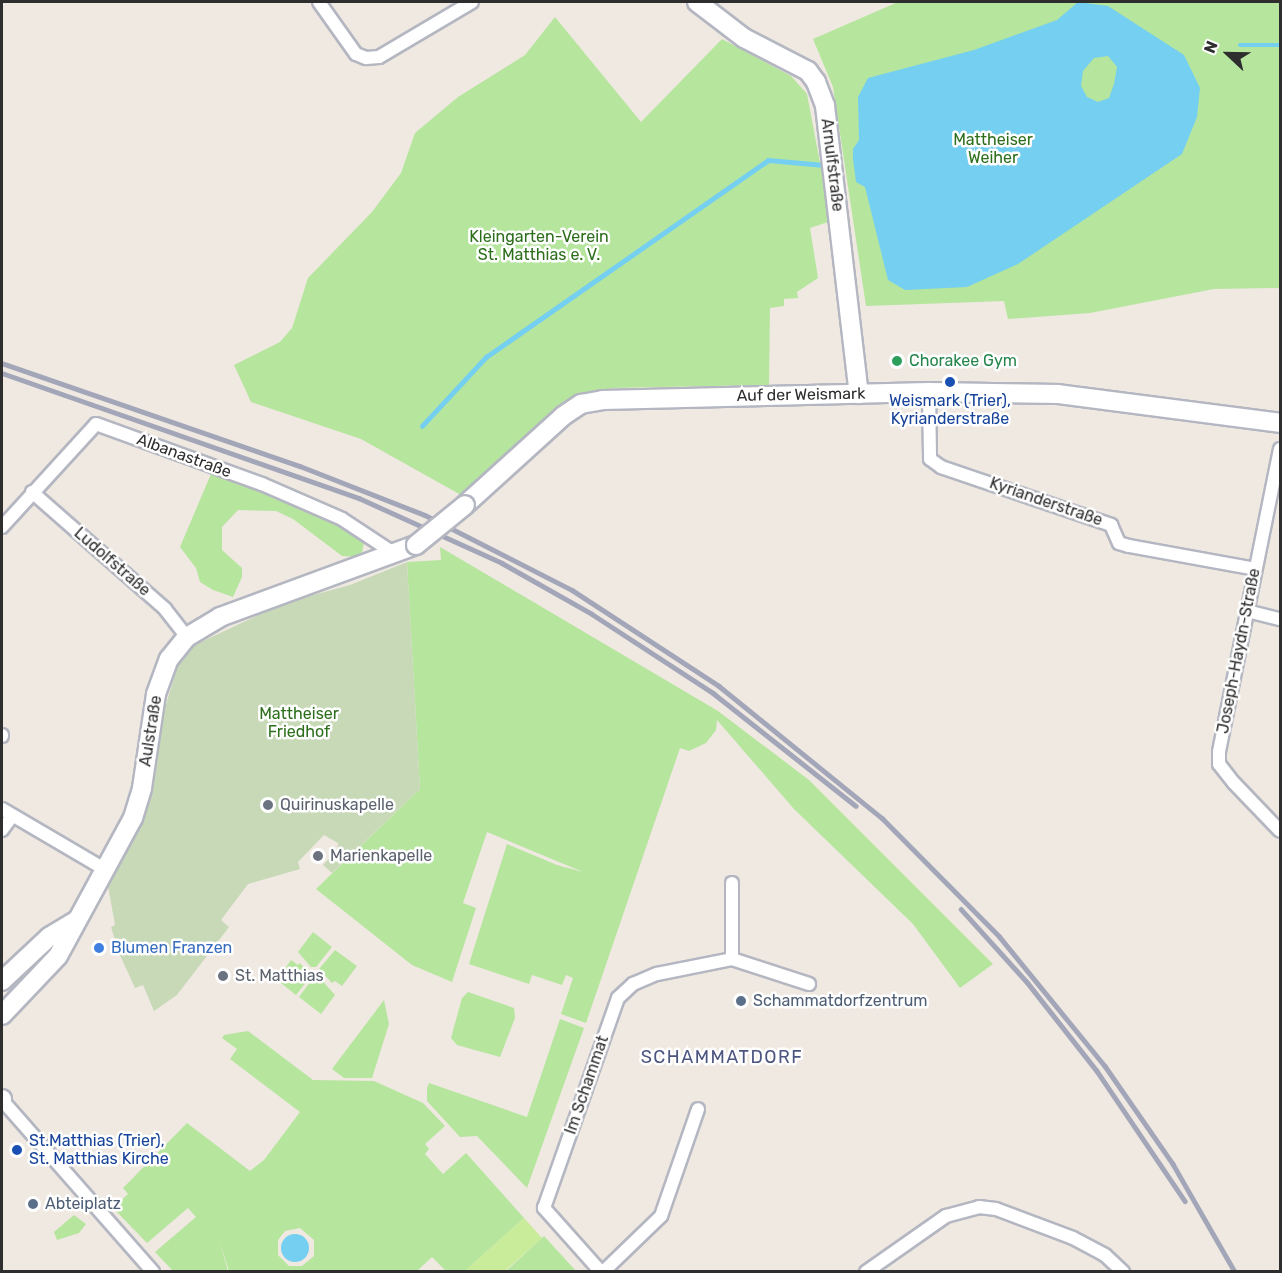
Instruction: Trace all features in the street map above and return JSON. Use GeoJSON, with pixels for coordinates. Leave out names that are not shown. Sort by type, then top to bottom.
{"type":"FeatureCollection","features":[{"type":"Feature","properties":{"kind":"street"},"geometry":{"type":"LineString","coordinates":[[319,2],[356,54],[366,58],[379,57],[472,2]]}},
{"type":"Feature","properties":{"kind":"street","name":"Arnulfstraße"},"geometry":{"type":"LineString","coordinates":[[697,2],[744,38],[808,71],[816,82],[825,106],[859,394]]}},
{"type":"Feature","properties":{"kind":"street","name":"Auf der Weismark"},"geometry":{"type":"LineString","coordinates":[[416,545],[465,505],[563,416],[581,404],[603,400],[929,392],[1058,394],[1281,423]]}},
{"type":"Feature","properties":{"kind":"street","name":"Kyrianderstraße"},"geometry":{"type":"LineString","coordinates":[[929,392],[930,459],[941,467],[1111,525],[1119,543],[1255,569]]}},
{"type":"Feature","properties":{"kind":"street","name":"Albanastraße"},"geometry":{"type":"LineString","coordinates":[[2,527],[96,424],[262,484],[342,519],[395,554]]}},
{"type":"Feature","properties":{"kind":"street","name":"Joseph-Haydn-Straße"},"geometry":{"type":"LineString","coordinates":[[1281,449],[1255,569],[1219,764],[1281,831]]}},
{"type":"Feature","properties":{"kind":"street","name":"Ludolfstraße"},"geometry":{"type":"LineString","coordinates":[[32,492],[165,609],[187,637]]}},
{"type":"Feature","properties":{"kind":"street","name":"Aulstraße"},"geometry":{"type":"LineString","coordinates":[[2,1015],[58,956],[133,818],[142,788],[156,694],[169,659],[187,637],[220,617],[416,545]]}},
{"type":"Feature","properties":{"kind":"street"},"geometry":{"type":"LineString","coordinates":[[1247,611],[1281,619]]}},
{"type":"Feature","properties":{"kind":"street"},"geometry":{"type":"LineString","coordinates":[[2,830],[7,813],[106,870]]}},
{"type":"Feature","properties":{"kind":"street"},"geometry":{"type":"LineString","coordinates":[[732,883],[732,959]]}},
{"type":"Feature","properties":{"kind":"street"},"geometry":{"type":"LineString","coordinates":[[2,981],[49,936],[76,921]]}},
{"type":"Feature","properties":{"kind":"street","name":"Im Schammat"},"geometry":{"type":"LineString","coordinates":[[698,1109],[661,1216],[602,1272],[544,1208],[618,998],[633,984],[657,974],[732,959],[809,984]]}},
{"type":"Feature","properties":{"kind":"street"},"geometry":{"type":"LineString","coordinates":[[2,1100],[153,1272]]}},
{"type":"Feature","properties":{"kind":"street"},"geometry":{"type":"LineString","coordinates":[[866,1272],[946,1216],[980,1207],[1015,1215],[1073,1238],[1105,1255],[1123,1272]]}},
{"type":"Feature","properties":{"kind":"green space","name":"Mattheiser Weiher"},"geometry":{"type":"Polygon","coordinates":[[[898,2],[1280,2],[1280,288],[1214,289],[1090,313],[1008,319],[1004,301],[866,306],[833,87],[813,39],[898,2]]]}},
{"type":"Feature","properties":{"kind":"green space","name":"Kleingarten-Verein St. Matthias e. V."},"geometry":{"type":"Polygon","coordinates":[[[555,17],[641,122],[722,39],[791,76],[807,94],[831,221],[810,228],[818,278],[797,292],[798,298],[784,299],[784,306],[770,308],[769,385],[612,388],[591,394],[552,418],[461,495],[361,439],[251,402],[234,365],[280,342],[292,328],[308,278],[372,212],[401,173],[415,133],[458,97],[525,55],[555,17]]]}},
{"type":"Feature","properties":{"kind":"green space"},"geometry":{"type":"Polygon","coordinates":[[[211,474],[244,483],[257,491],[269,491],[346,525],[359,534],[364,543],[362,552],[359,557],[342,556],[293,519],[276,511],[238,510],[222,527],[222,550],[242,568],[242,577],[233,597],[213,590],[200,582],[196,568],[180,547],[211,474]]]}},
{"type":"Feature","properties":{"kind":"green space"},"geometry":{"type":"Polygon","coordinates":[[[440,547],[718,711],[809,780],[993,964],[960,988],[913,924],[794,809],[717,720],[716,730],[706,743],[689,751],[680,748],[586,1023],[561,1014],[573,978],[566,975],[562,985],[532,975],[529,984],[469,964],[507,844],[557,865],[583,872],[487,832],[463,903],[476,908],[452,982],[412,965],[316,889],[420,789],[407,562],[441,560],[440,547]]]}},
{"type":"Feature","properties":{"kind":"green space","name":"Mattheiser Friedhof"},"geometry":{"type":"Polygon","coordinates":[[[407,562],[420,789],[332,873],[323,865],[337,850],[338,843],[324,835],[298,862],[300,869],[248,884],[221,920],[229,927],[177,995],[154,1011],[143,985],[135,988],[119,953],[111,927],[115,925],[108,886],[148,803],[158,731],[177,668],[188,648],[284,603],[350,585],[407,562]]]}},
{"type":"Feature","properties":{"kind":"green space"},"geometry":{"type":"Polygon","coordinates":[[[313,932],[332,947],[316,967],[311,967],[298,952],[313,932]]]}},
{"type":"Feature","properties":{"kind":"green space"},"geometry":{"type":"Polygon","coordinates":[[[335,950],[357,966],[342,986],[335,981],[332,983],[319,969],[335,950]]]}},
{"type":"Feature","properties":{"kind":"green space"},"geometry":{"type":"Polygon","coordinates":[[[291,960],[298,965],[300,963],[311,976],[296,995],[277,980],[291,960]]]}},
{"type":"Feature","properties":{"kind":"green space"},"geometry":{"type":"Polygon","coordinates":[[[319,977],[335,995],[321,1014],[299,997],[313,978],[319,977]]]}},
{"type":"Feature","properties":{"kind":"green space"},"geometry":{"type":"Polygon","coordinates":[[[468,992],[514,1008],[515,1018],[500,1057],[457,1045],[451,1038],[462,998],[468,992]]]}},
{"type":"Feature","properties":{"kind":"green space"},"geometry":{"type":"Polygon","coordinates":[[[384,1000],[389,1024],[372,1078],[344,1078],[332,1069],[384,1000]]]}},
{"type":"Feature","properties":{"kind":"green space"},"geometry":{"type":"Polygon","coordinates":[[[560,1019],[584,1028],[527,1188],[477,1136],[460,1137],[427,1101],[427,1088],[429,1083],[527,1117],[560,1019]]]}},
{"type":"Feature","properties":{"kind":"green space"},"geometry":{"type":"Polygon","coordinates":[[[248,1031],[313,1080],[374,1081],[423,1103],[445,1126],[425,1144],[429,1149],[425,1154],[443,1174],[466,1153],[524,1218],[465,1271],[446,1271],[432,1257],[417,1271],[229,1271],[219,1240],[228,1271],[173,1271],[155,1252],[196,1217],[188,1208],[147,1243],[113,1208],[128,1194],[123,1188],[187,1123],[250,1171],[264,1160],[300,1112],[230,1059],[237,1049],[222,1038],[224,1035],[248,1031]],[[300,1228],[285,1231],[278,1240],[278,1255],[289,1266],[302,1266],[314,1256],[314,1240],[300,1228]]]}},
{"type":"Feature","properties":{"kind":"green space"},"geometry":{"type":"Polygon","coordinates":[[[74,1215],[86,1224],[79,1233],[57,1240],[54,1232],[74,1215]]]}},
{"type":"Feature","properties":{"kind":"green space"},"geometry":{"type":"Polygon","coordinates":[[[524,1218],[542,1238],[505,1271],[465,1271],[524,1218]]]}},
{"type":"Feature","properties":{"kind":"green space"},"geometry":{"type":"Polygon","coordinates":[[[544,1236],[576,1271],[505,1272],[544,1236]]]}},
{"type":"Feature","properties":{"kind":"water","name":"Mattheiser Weiher"},"geometry":{"type":"Polygon","coordinates":[[[1078,2],[1108,6],[1184,55],[1200,88],[1197,117],[1182,154],[1018,264],[967,287],[905,290],[888,280],[865,187],[856,182],[853,159],[853,149],[859,140],[858,97],[868,78],[974,50],[1057,20],[1078,2]],[[1108,56],[1094,58],[1083,71],[1081,86],[1087,97],[1098,102],[1109,98],[1117,67],[1108,56]]]}},
{"type":"Feature","properties":{"kind":"water"},"geometry":{"type":"Polygon","coordinates":[[[295,1234],[305,1238],[309,1248],[305,1258],[295,1262],[285,1258],[281,1248],[285,1238],[295,1234]]]}},
{"type":"Feature","properties":{"kind":"waterway"},"geometry":{"type":"LineString","coordinates":[[1240,45],[1280,45]]}},
{"type":"Feature","properties":{"kind":"waterway"},"geometry":{"type":"LineString","coordinates":[[422,426],[486,357],[768,160],[824,165]]}},
{"type":"Feature","properties":{"kind":"railway"},"geometry":{"type":"LineString","coordinates":[[2,363],[300,466],[425,515],[572,590],[719,686],[882,818],[999,936],[1105,1066],[1173,1164],[1235,1272]]}},
{"type":"Feature","properties":{"kind":"railway"},"geometry":{"type":"LineString","coordinates":[[2,373],[359,498],[502,563],[592,614],[713,693],[856,806]]}},
{"type":"Feature","properties":{"kind":"railway"},"geometry":{"type":"LineString","coordinates":[[961,909],[1027,982],[1097,1071],[1185,1201]]}},
{"type":"Feature","properties":{"kind":"place","name":"Chorakee Gym"},"geometry":{"type":"Point","coordinates":[897,361]}},
{"type":"Feature","properties":{"kind":"place","name":"Weismark (Trier), Kyrianderstraße"},"geometry":{"type":"Point","coordinates":[950,382]}},
{"type":"Feature","properties":{"kind":"place","name":"Quirinuskapelle"},"geometry":{"type":"Point","coordinates":[268,805]}},
{"type":"Feature","properties":{"kind":"place","name":"Marienkapelle"},"geometry":{"type":"Point","coordinates":[318,856]}},
{"type":"Feature","properties":{"kind":"place","name":"Blumen Franzen"},"geometry":{"type":"Point","coordinates":[99,948]}},
{"type":"Feature","properties":{"kind":"place","name":"St. Matthias"},"geometry":{"type":"Point","coordinates":[223,976]}},
{"type":"Feature","properties":{"kind":"place","name":"Schammatdorfzentrum"},"geometry":{"type":"Point","coordinates":[741,1001]}},
{"type":"Feature","properties":{"kind":"place","name":"St.Matthias (Trier), St. Matthias Kirche"},"geometry":{"type":"Point","coordinates":[17,1150]}},
{"type":"Feature","properties":{"kind":"place","name":"Abteiplatz"},"geometry":{"type":"Point","coordinates":[33,1204]}},
{"type":"Feature","properties":{"kind":"district","name":"SCHAMMATDORF"},"geometry":{"type":"Point","coordinates":[722,1057]}}]}
